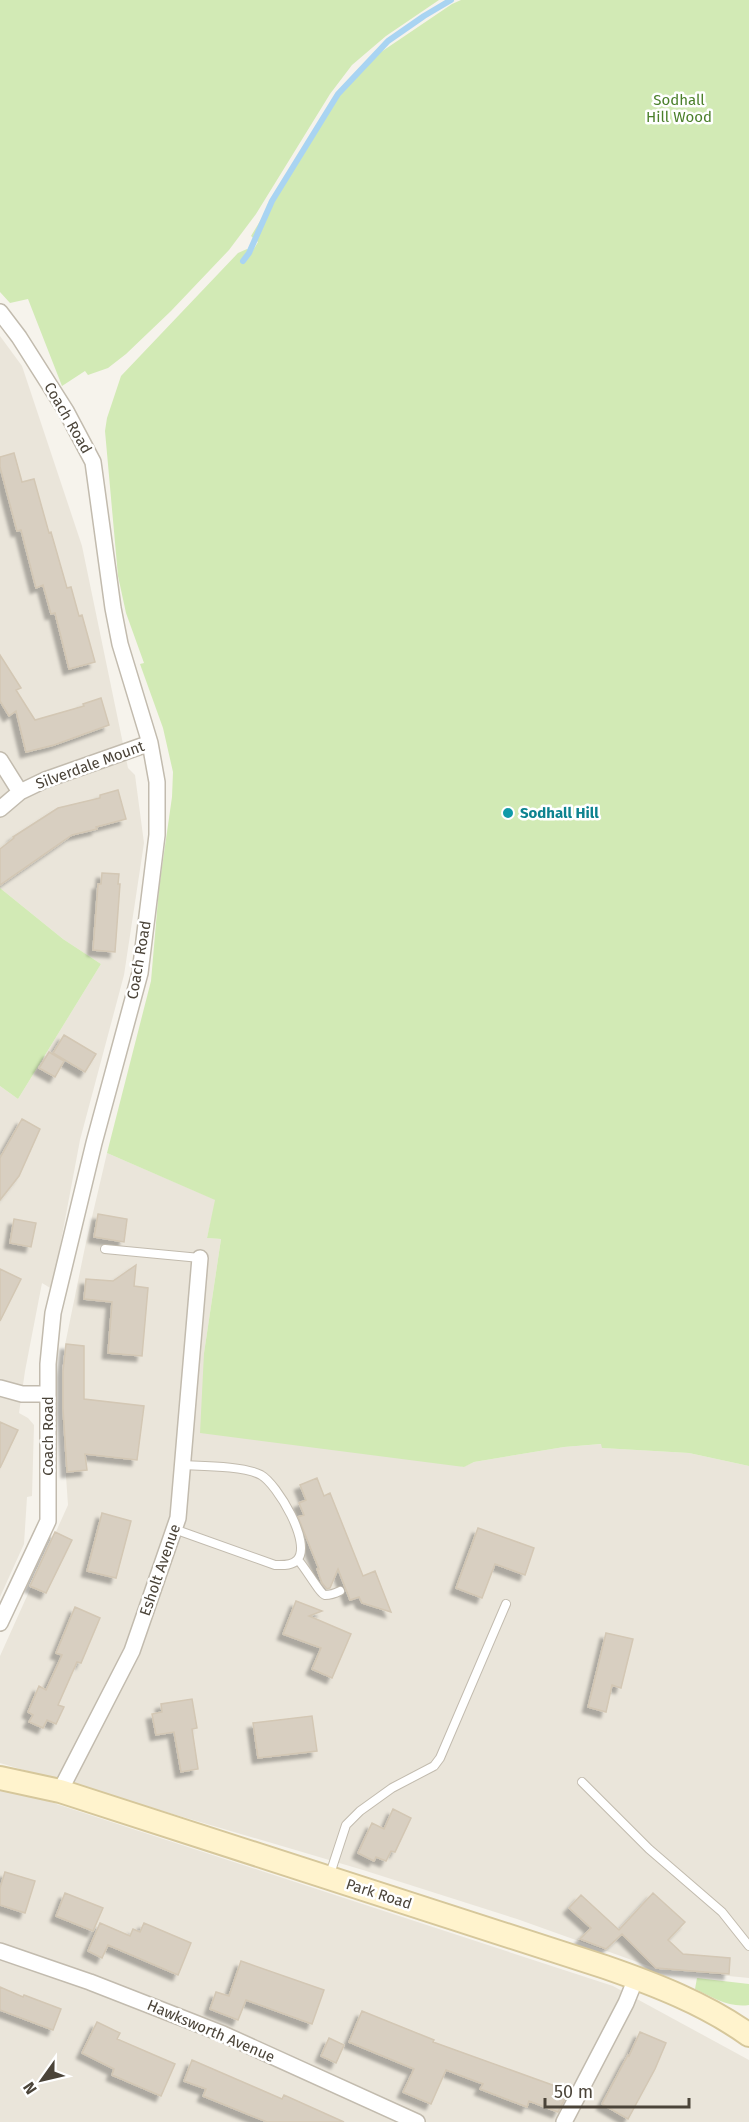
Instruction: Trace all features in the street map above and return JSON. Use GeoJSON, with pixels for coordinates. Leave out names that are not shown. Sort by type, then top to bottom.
{"type":"FeatureCollection","features":[{"type":"Feature","properties":{"kind":"main road","name":"Park Road"},"geometry":{"type":"LineString","coordinates":[[0,1778],[60,1791],[636,1978],[703,2007],[748,2032]]}},
{"type":"Feature","properties":{"kind":"street","name":"Coach Road"},"geometry":{"type":"LineString","coordinates":[[0,312],[19,337],[66,411],[93,462],[100,502],[107,577],[118,635],[150,742],[157,782],[157,835],[140,973],[94,1143],[53,1313],[48,1364],[48,1521],[0,1623]]}},
{"type":"Feature","properties":{"kind":"street","name":"Silverdale Mount"},"geometry":{"type":"LineString","coordinates":[[0,809],[20,792],[63,772],[150,742]]}},
{"type":"Feature","properties":{"kind":"street"},"geometry":{"type":"LineString","coordinates":[[0,760],[20,792]]}},
{"type":"Feature","properties":{"kind":"street","name":"Esholt Avenue"},"geometry":{"type":"LineString","coordinates":[[60,1791],[132,1651],[178,1518],[200,1258]]}},
{"type":"Feature","properties":{"kind":"street"},"geometry":{"type":"LineString","coordinates":[[0,1388],[22,1394],[48,1394]]}},
{"type":"Feature","properties":{"kind":"street","name":"Hawksworth Avenue"},"geometry":{"type":"LineString","coordinates":[[0,1951],[90,1982],[223,2034],[417,2122]]}},
{"type":"Feature","properties":{"kind":"street"},"geometry":{"type":"LineString","coordinates":[[564,2122],[626,2003],[636,1978]]}},
{"type":"Feature","properties":{"kind":"lane"},"geometry":{"type":"LineString","coordinates":[[105,1249],[200,1258]]}},
{"type":"Feature","properties":{"kind":"lane"},"geometry":{"type":"LineString","coordinates":[[183,1464],[250,1471],[262,1476],[280,1494],[294,1524],[301,1544],[298,1560]]}},
{"type":"Feature","properties":{"kind":"lane"},"geometry":{"type":"LineString","coordinates":[[174,1530],[275,1565],[298,1560]]}},
{"type":"Feature","properties":{"kind":"lane"},"geometry":{"type":"LineString","coordinates":[[298,1560],[308,1571],[320,1592],[325,1595],[340,1592]]}},
{"type":"Feature","properties":{"kind":"lane"},"geometry":{"type":"LineString","coordinates":[[329,1878],[346,1825],[360,1811],[392,1788],[434,1766],[440,1758],[506,1604]]}},
{"type":"Feature","properties":{"kind":"lane"},"geometry":{"type":"LineString","coordinates":[[582,1782],[649,1850],[722,1911],[749,1946]]}},
{"type":"Feature","properties":{"kind":"shaded area"},"geometry":{"type":"Polygon","coordinates":[[[0,336],[22,366],[82,546],[128,768],[135,775],[144,843],[124,975],[80,1140],[52,1289],[42,1283],[25,1371],[19,1413],[34,1425],[32,1496],[27,1497],[24,1544],[0,1597],[0,1086],[18,1099],[101,964],[63,939],[0,888],[0,336]]]}},
{"type":"Feature","properties":{"kind":"shaded area"},"geometry":{"type":"Polygon","coordinates":[[[107,1153],[216,1200],[207,1238],[221,1239],[204,1353],[463,1467],[474,1462],[564,1447],[602,1444],[602,1448],[689,1453],[749,1466],[749,1978],[657,1969],[517,1919],[363,1870],[0,1763],[0,1656],[68,1505],[62,1419],[65,1345],[107,1153]]]}},
{"type":"Feature","properties":{"kind":"shaded area"},"geometry":{"type":"Polygon","coordinates":[[[0,1790],[38,1798],[613,1986],[749,2060],[749,2122],[0,2122],[0,1790]]]}},
{"type":"Feature","properties":{"kind":"green space"},"geometry":{"type":"Polygon","coordinates":[[[0,0],[439,0],[386,36],[352,65],[330,94],[256,214],[229,250],[171,311],[108,368],[88,375],[85,371],[62,386],[28,299],[10,303],[0,292],[0,0]]]}},
{"type":"Feature","properties":{"kind":"green space","name":"Sodhall Hill Wood"},"geometry":{"type":"Polygon","coordinates":[[[461,0],[749,0],[749,1466],[689,1453],[602,1448],[601,1444],[564,1447],[474,1462],[464,1467],[200,1433],[204,1353],[221,1239],[207,1238],[215,1200],[107,1153],[151,981],[173,772],[163,728],[140,664],[144,663],[126,613],[118,576],[105,431],[107,418],[121,376],[238,253],[247,249],[252,252],[258,242],[251,236],[338,94],[381,52],[461,0]]]}},
{"type":"Feature","properties":{"kind":"green space"},"geometry":{"type":"Polygon","coordinates":[[[0,888],[63,939],[101,964],[18,1099],[0,1086],[0,888]]]}},
{"type":"Feature","properties":{"kind":"green space"},"geometry":{"type":"Polygon","coordinates":[[[697,1978],[749,1984],[749,2005],[728,2003],[695,1989],[697,1978]]]}},
{"type":"Feature","properties":{"kind":"building"},"geometry":{"type":"Polygon","coordinates":[[[14,453],[22,482],[34,479],[67,588],[71,587],[79,616],[82,615],[95,662],[69,669],[55,613],[51,614],[43,585],[36,588],[21,530],[17,531],[0,467],[0,457],[14,453]]]}},
{"type":"Feature","properties":{"kind":"building"},"geometry":{"type":"Polygon","coordinates":[[[0,655],[21,688],[16,690],[35,720],[84,706],[83,704],[101,698],[109,725],[54,745],[26,752],[16,711],[9,716],[0,701],[0,655]]]}},
{"type":"Feature","properties":{"kind":"building"},"geometry":{"type":"Polygon","coordinates":[[[118,790],[126,819],[72,835],[0,885],[0,849],[13,837],[58,808],[100,798],[100,795],[118,790]]]}},
{"type":"Feature","properties":{"kind":"building"},"geometry":{"type":"Polygon","coordinates":[[[102,873],[119,874],[115,952],[93,950],[98,884],[101,884],[102,873]]]}},
{"type":"Feature","properties":{"kind":"building"},"geometry":{"type":"Polygon","coordinates":[[[64,1035],[96,1054],[85,1072],[53,1053],[64,1035]]]}},
{"type":"Feature","properties":{"kind":"building"},"geometry":{"type":"Polygon","coordinates":[[[49,1052],[64,1061],[55,1077],[39,1068],[49,1052]]]}},
{"type":"Feature","properties":{"kind":"building"},"geometry":{"type":"Polygon","coordinates":[[[22,1119],[40,1129],[19,1176],[0,1200],[0,1158],[22,1119]]]}},
{"type":"Feature","properties":{"kind":"building"},"geometry":{"type":"Polygon","coordinates":[[[98,1214],[127,1219],[124,1242],[94,1237],[98,1214]]]}},
{"type":"Feature","properties":{"kind":"building"},"geometry":{"type":"Polygon","coordinates":[[[14,1219],[36,1223],[31,1247],[10,1243],[14,1219]]]}},
{"type":"Feature","properties":{"kind":"building"},"geometry":{"type":"Polygon","coordinates":[[[136,1265],[134,1286],[148,1288],[142,1356],[108,1353],[112,1302],[84,1299],[86,1279],[113,1281],[136,1265]]]}},
{"type":"Feature","properties":{"kind":"building"},"geometry":{"type":"Polygon","coordinates":[[[0,1269],[21,1279],[0,1321],[0,1269]]]}},
{"type":"Feature","properties":{"kind":"building"},"geometry":{"type":"Polygon","coordinates":[[[66,1344],[84,1346],[84,1399],[144,1406],[137,1460],[85,1454],[87,1470],[67,1472],[63,1409],[66,1344]]]}},
{"type":"Feature","properties":{"kind":"building"},"geometry":{"type":"Polygon","coordinates":[[[0,1422],[18,1430],[0,1468],[0,1422]]]}},
{"type":"Feature","properties":{"kind":"building"},"geometry":{"type":"Polygon","coordinates":[[[317,1478],[324,1496],[330,1493],[363,1576],[375,1571],[391,1612],[362,1603],[359,1597],[350,1600],[338,1569],[330,1588],[327,1589],[322,1583],[317,1569],[319,1569],[298,1517],[304,1515],[299,1503],[306,1500],[300,1485],[317,1478]]]}},
{"type":"Feature","properties":{"kind":"building"},"geometry":{"type":"Polygon","coordinates":[[[102,1513],[131,1521],[116,1578],[87,1571],[102,1513]]]}},
{"type":"Feature","properties":{"kind":"building"},"geometry":{"type":"Polygon","coordinates":[[[478,1528],[534,1548],[525,1575],[495,1564],[482,1598],[456,1588],[478,1528]]]}},
{"type":"Feature","properties":{"kind":"building"},"geometry":{"type":"Polygon","coordinates":[[[55,1532],[72,1540],[46,1593],[30,1586],[55,1532]]]}},
{"type":"Feature","properties":{"kind":"building"},"geometry":{"type":"Polygon","coordinates":[[[296,1601],[322,1611],[309,1616],[351,1634],[332,1678],[312,1669],[321,1648],[283,1634],[296,1601]]]}},
{"type":"Feature","properties":{"kind":"building"},"geometry":{"type":"Polygon","coordinates":[[[75,1607],[100,1618],[81,1663],[77,1662],[58,1705],[64,1707],[56,1724],[47,1720],[43,1728],[29,1722],[33,1715],[28,1712],[39,1686],[46,1690],[62,1655],[56,1653],[75,1607]]]}},
{"type":"Feature","properties":{"kind":"building"},"geometry":{"type":"Polygon","coordinates":[[[606,1633],[633,1639],[621,1688],[612,1685],[606,1712],[588,1707],[606,1633]]]}},
{"type":"Feature","properties":{"kind":"building"},"geometry":{"type":"Polygon","coordinates":[[[192,1699],[197,1728],[192,1729],[198,1769],[181,1772],[174,1732],[156,1735],[152,1714],[162,1712],[161,1704],[192,1699]]]}},
{"type":"Feature","properties":{"kind":"building"},"geometry":{"type":"Polygon","coordinates":[[[312,1716],[317,1751],[258,1758],[253,1723],[312,1716]]]}},
{"type":"Feature","properties":{"kind":"building"},"geometry":{"type":"Polygon","coordinates":[[[393,1809],[411,1818],[395,1852],[391,1851],[386,1861],[376,1857],[374,1861],[358,1853],[372,1823],[384,1829],[393,1809]]]}},
{"type":"Feature","properties":{"kind":"building"},"geometry":{"type":"Polygon","coordinates":[[[5,1872],[35,1881],[25,1913],[0,1905],[0,1888],[5,1872]]]}},
{"type":"Feature","properties":{"kind":"building"},"geometry":{"type":"Polygon","coordinates":[[[65,1893],[103,1908],[93,1931],[56,1916],[65,1893]]]}},
{"type":"Feature","properties":{"kind":"building"},"geometry":{"type":"Polygon","coordinates":[[[653,1893],[685,1922],[668,1940],[683,1954],[730,1958],[729,1974],[656,1968],[622,1934],[606,1949],[580,1939],[591,1928],[569,1908],[581,1895],[619,1930],[653,1893]]]}},
{"type":"Feature","properties":{"kind":"building"},"geometry":{"type":"Polygon","coordinates":[[[100,1923],[130,1936],[133,1929],[140,1932],[144,1923],[191,1943],[178,1975],[108,1945],[102,1958],[88,1951],[100,1923]]]}},
{"type":"Feature","properties":{"kind":"building"},"geometry":{"type":"Polygon","coordinates":[[[241,1961],[324,1990],[312,2024],[246,2000],[238,2020],[210,2009],[216,1992],[229,1996],[241,1961]]]}},
{"type":"Feature","properties":{"kind":"building"},"geometry":{"type":"Polygon","coordinates":[[[0,1987],[61,2009],[53,2030],[0,2010],[0,1987]]]}},
{"type":"Feature","properties":{"kind":"building"},"geometry":{"type":"Polygon","coordinates":[[[362,2011],[434,2040],[433,2042],[569,2091],[558,2112],[529,2101],[527,2107],[480,2089],[483,2084],[446,2070],[431,2104],[403,2092],[414,2069],[349,2042],[362,2011]]]}},
{"type":"Feature","properties":{"kind":"building"},"geometry":{"type":"Polygon","coordinates":[[[97,2022],[120,2033],[117,2039],[175,2064],[161,2096],[112,2075],[114,2069],[82,2053],[97,2022]]]}},
{"type":"Feature","properties":{"kind":"building"},"geometry":{"type":"Polygon","coordinates":[[[640,2032],[666,2043],[628,2119],[602,2104],[640,2032]]]}},
{"type":"Feature","properties":{"kind":"building"},"geometry":{"type":"Polygon","coordinates":[[[329,2038],[344,2045],[336,2063],[321,2056],[329,2038]]]}},
{"type":"Feature","properties":{"kind":"building"},"geometry":{"type":"Polygon","coordinates":[[[192,2060],[282,2099],[284,2095],[344,2122],[267,2122],[203,2096],[206,2089],[184,2081],[192,2060]]]}},
{"type":"Feature","properties":{"kind":"waterway"},"geometry":{"type":"LineString","coordinates":[[243,261],[249,253],[272,201],[338,94],[388,41],[451,0]]}},
{"type":"Feature","properties":{"kind":"place","name":"Sodhall Hill"},"geometry":{"type":"Point","coordinates":[508,813]}}]}
